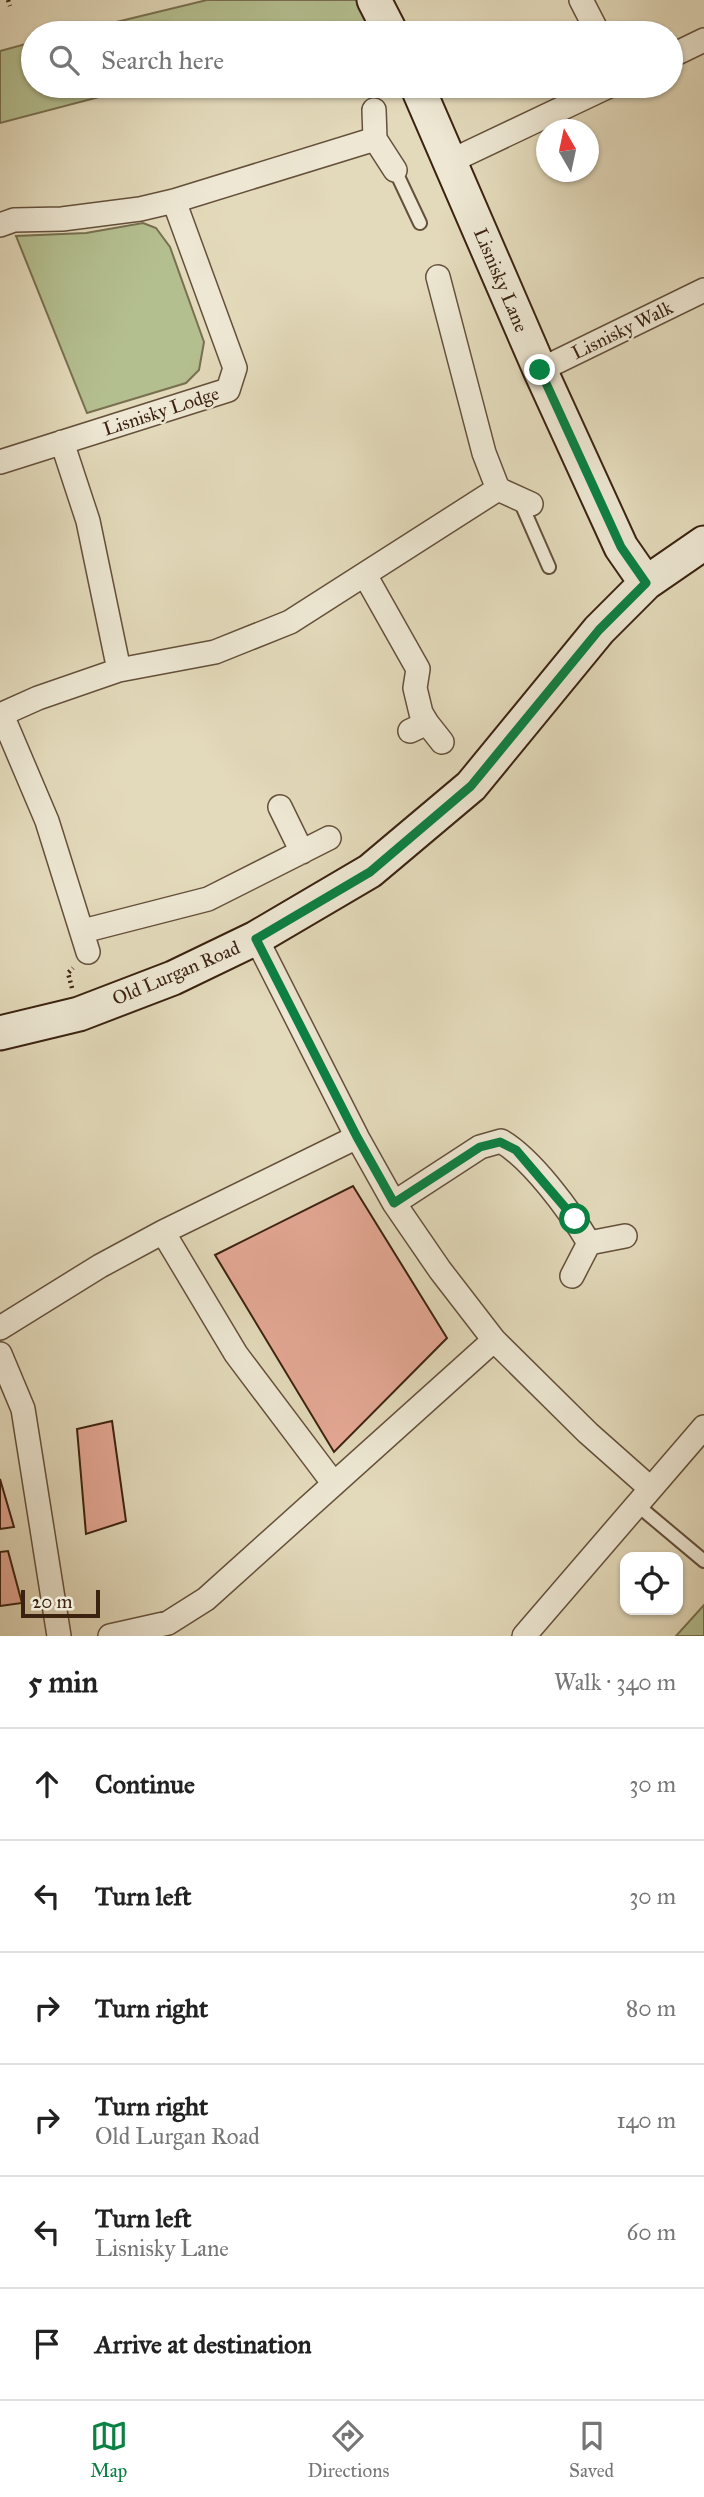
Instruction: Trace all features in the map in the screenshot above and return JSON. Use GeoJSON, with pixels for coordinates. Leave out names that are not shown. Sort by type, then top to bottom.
{"type":"FeatureCollection","features":[{"type":"Feature","properties":{"kind":"street"},"geometry":{"type":"LineString","coordinates":[[374,0],[385,21]]}},
{"type":"Feature","properties":{"kind":"street"},"geometry":{"type":"LineString","coordinates":[[581,0],[592,21]]}},
{"type":"Feature","properties":{"kind":"street"},"geometry":{"type":"LineString","coordinates":[[683,50],[704,40]]}},
{"type":"Feature","properties":{"kind":"street","name":"Lisnisky Lane"},"geometry":{"type":"LineString","coordinates":[[422,98],[540,370],[621,547],[646,583]]}},
{"type":"Feature","properties":{"kind":"street"},"geometry":{"type":"LineString","coordinates":[[451,161],[584,98]]}},
{"type":"Feature","properties":{"kind":"street"},"geometry":{"type":"LineString","coordinates":[[374,110],[374,139],[395,170]]}},
{"type":"Feature","properties":{"kind":"street"},"geometry":{"type":"LineString","coordinates":[[0,225],[14,220],[62,219],[127,211],[174,201],[374,139]]}},
{"type":"Feature","properties":{"kind":"street","name":"Lisnisky Lodge"},"geometry":{"type":"LineString","coordinates":[[0,462],[228,390],[234,368],[174,201]]}},
{"type":"Feature","properties":{"kind":"street","name":"Lisnisky Walk"},"geometry":{"type":"LineString","coordinates":[[540,370],[704,290]]}},
{"type":"Feature","properties":{"kind":"street"},"geometry":{"type":"LineString","coordinates":[[329,838],[208,899],[85,942],[47,821],[1,715],[38,698],[119,670],[215,652],[289,622],[365,575],[516,497],[484,453],[436,293]]}},
{"type":"Feature","properties":{"kind":"street"},"geometry":{"type":"LineString","coordinates":[[62,442],[88,521],[119,670]]}},
{"type":"Feature","properties":{"kind":"street","name":"Old Lurgan Road"},"geometry":{"type":"LineString","coordinates":[[0,1033],[79,1014],[173,978],[256,939],[370,872],[471,786],[599,630],[646,583],[704,543]]}},
{"type":"Feature","properties":{"kind":"street"},"geometry":{"type":"LineString","coordinates":[[365,575],[418,669],[415,688],[421,713],[419,727],[442,742]]}},
{"type":"Feature","properties":{"kind":"street"},"geometry":{"type":"LineString","coordinates":[[280,807],[302,852]]}},
{"type":"Feature","properties":{"kind":"street"},"geometry":{"type":"LineString","coordinates":[[256,939],[357,1137],[394,1203],[494,1340],[588,1433],[643,1496]]}},
{"type":"Feature","properties":{"kind":"street"},"geometry":{"type":"LineString","coordinates":[[0,1328],[100,1266],[163,1232],[357,1137]]}},
{"type":"Feature","properties":{"kind":"street"},"geometry":{"type":"LineString","coordinates":[[394,1203],[480,1147],[500,1142],[516,1150],[575,1219],[589,1242]]}},
{"type":"Feature","properties":{"kind":"street"},"geometry":{"type":"LineString","coordinates":[[163,1232],[236,1354],[334,1484]]}},
{"type":"Feature","properties":{"kind":"street"},"geometry":{"type":"LineString","coordinates":[[589,1242],[625,1236]]}},
{"type":"Feature","properties":{"kind":"street"},"geometry":{"type":"LineString","coordinates":[[572,1276],[589,1242]]}},
{"type":"Feature","properties":{"kind":"street"},"geometry":{"type":"LineString","coordinates":[[110,1636],[171,1629],[494,1340]]}},
{"type":"Feature","properties":{"kind":"street"},"geometry":{"type":"LineString","coordinates":[[0,1354],[23,1409],[59,1636]]}},
{"type":"Feature","properties":{"kind":"street"},"geometry":{"type":"LineString","coordinates":[[524,1636],[704,1427]]}},
{"type":"Feature","properties":{"kind":"lane"},"geometry":{"type":"LineString","coordinates":[[395,170],[420,223]]}},
{"type":"Feature","properties":{"kind":"lane"},"geometry":{"type":"LineString","coordinates":[[516,497],[549,567]]}},
{"type":"Feature","properties":{"kind":"lane"},"geometry":{"type":"LineString","coordinates":[[643,1496],[704,1561]]}},
{"type":"Feature","properties":{"kind":"path"},"geometry":{"type":"LineString","coordinates":[[79,1014],[68,973],[85,942]]}},
{"type":"Feature","properties":{"kind":"green space"},"geometry":{"type":"Polygon","coordinates":[[[207,0],[360,0],[369,17],[367,21],[120,21],[207,0]]]}},
{"type":"Feature","properties":{"kind":"green space"},"geometry":{"type":"Polygon","coordinates":[[[21,45],[21,98],[95,98],[0,123],[0,51],[21,45]]]}},
{"type":"Feature","properties":{"kind":"green space"},"geometry":{"type":"Polygon","coordinates":[[[143,223],[156,228],[170,247],[204,342],[199,370],[186,383],[87,413],[16,236],[86,233],[143,223]]]}},
{"type":"Feature","properties":{"kind":"green space"},"geometry":{"type":"Polygon","coordinates":[[[704,1605],[704,1636],[676,1636],[704,1605]]]}},
{"type":"Feature","properties":{"kind":"building"},"geometry":{"type":"Polygon","coordinates":[[[353,1186],[447,1338],[334,1452],[215,1255],[353,1186]]]}},
{"type":"Feature","properties":{"kind":"building"},"geometry":{"type":"Polygon","coordinates":[[[112,1421],[126,1521],[86,1534],[77,1429],[112,1421]]]}},
{"type":"Feature","properties":{"kind":"building"},"geometry":{"type":"Polygon","coordinates":[[[0,1479],[14,1527],[0,1529],[0,1479]]]}},
{"type":"Feature","properties":{"kind":"building"},"geometry":{"type":"Polygon","coordinates":[[[8,1551],[22,1603],[0,1606],[0,1552],[8,1551]]]}},
{"type":"Feature","properties":{"kind":"route"},"geometry":{"type":"LineString","coordinates":[[540,370],[621,547],[646,583],[599,630],[471,786],[370,872],[256,939],[357,1137],[394,1203],[480,1147],[500,1142],[516,1150],[575,1219]]}}]}
